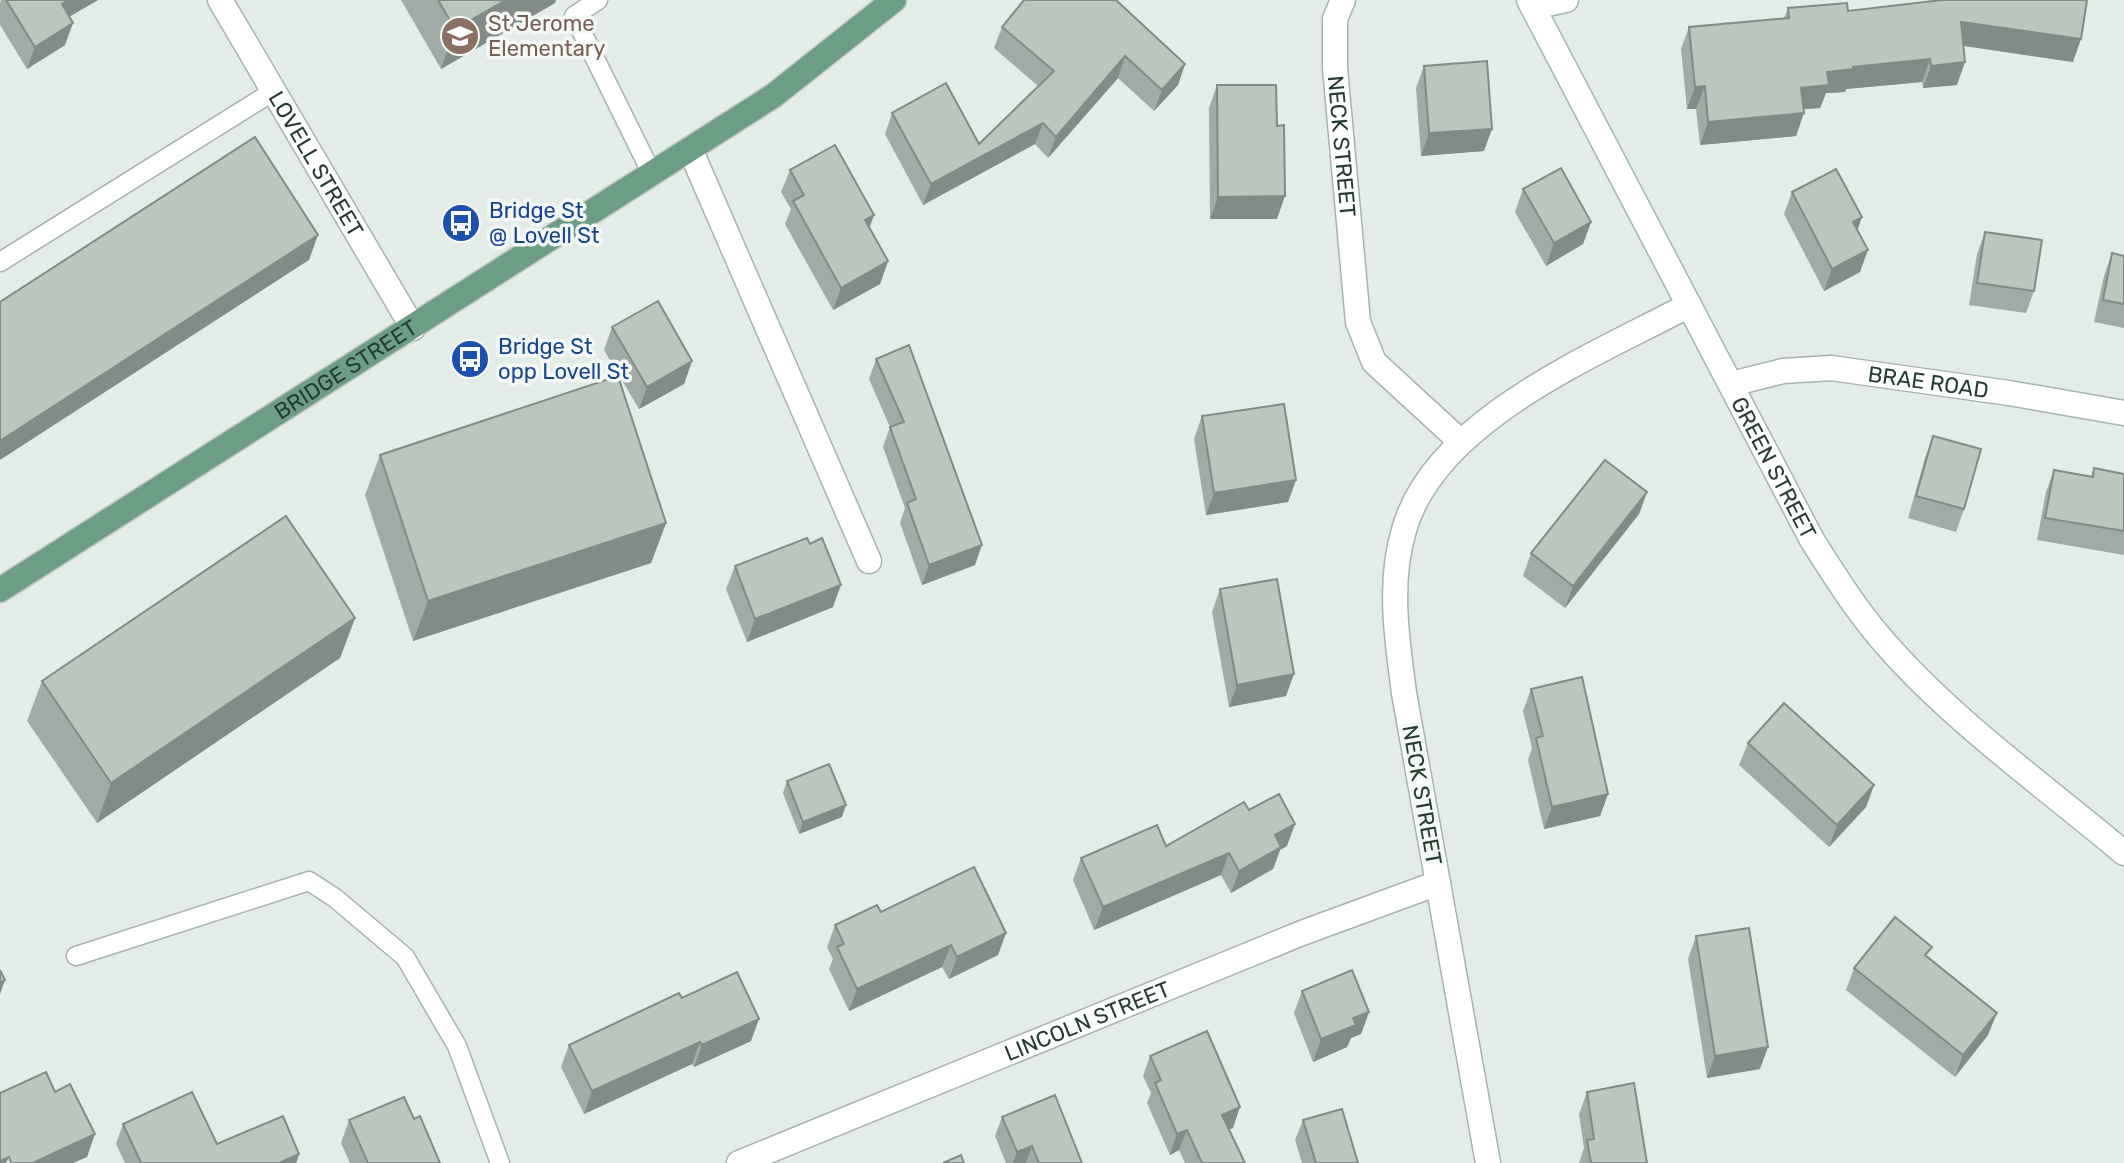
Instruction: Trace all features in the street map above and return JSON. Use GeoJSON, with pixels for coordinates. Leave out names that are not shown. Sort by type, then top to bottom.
{"type":"FeatureCollection","features":[{"type":"Feature","properties":{"kind":"main road","name":"BRIDGE STREET"},"geometry":{"type":"LineString","coordinates":[[0,590],[773,96],[894,0]]}},
{"type":"Feature","properties":{"kind":"street","name":"LOVELL STREET"},"geometry":{"type":"LineString","coordinates":[[220,0],[413,328]]}},
{"type":"Feature","properties":{"kind":"street","name":"NECK STREET"},"geometry":{"type":"LineString","coordinates":[[1343,0],[1335,19],[1335,68],[1358,322],[1374,362],[1461,442]]}},
{"type":"Feature","properties":{"kind":"street"},"geometry":{"type":"LineString","coordinates":[[1531,4],[1566,0]]}},
{"type":"Feature","properties":{"kind":"street","name":"GREEN STREET"},"geometry":{"type":"LineString","coordinates":[[1531,4],[1812,540],[1842,588],[1879,636],[1933,691],[2002,753],[2124,853]]}},
{"type":"Feature","properties":{"kind":"street"},"geometry":{"type":"LineString","coordinates":[[690,149],[869,561]]}},
{"type":"Feature","properties":{"kind":"street","name":"NECK STREET"},"geometry":{"type":"LineString","coordinates":[[1488,1163],[1404,693],[1394,618],[1397,568],[1404,528],[1426,482],[1461,442],[1496,412],[1538,385],[1689,305]]}},
{"type":"Feature","properties":{"kind":"street","name":"BRAE ROAD"},"geometry":{"type":"LineString","coordinates":[[1731,384],[1783,371],[1831,368],[2124,413]]}},
{"type":"Feature","properties":{"kind":"street","name":"LINCOLN STREET"},"geometry":{"type":"LineString","coordinates":[[739,1163],[1302,933],[1438,883]]}},
{"type":"Feature","properties":{"kind":"lane"},"geometry":{"type":"LineString","coordinates":[[598,0],[574,16],[652,174]]}},
{"type":"Feature","properties":{"kind":"lane"},"geometry":{"type":"LineString","coordinates":[[0,262],[274,91]]}},
{"type":"Feature","properties":{"kind":"lane"},"geometry":{"type":"LineString","coordinates":[[76,956],[309,881],[335,898],[405,957],[457,1046],[500,1163]]}},
{"type":"Feature","properties":{"kind":"building"},"geometry":{"type":"Polygon","coordinates":[[[6,0],[68,0],[62,4],[73,23],[35,47],[6,0]]]}},
{"type":"Feature","properties":{"kind":"building"},"geometry":{"type":"Polygon","coordinates":[[[438,0],[506,0],[455,29],[438,0]]]}},
{"type":"Feature","properties":{"kind":"building"},"geometry":{"type":"Polygon","coordinates":[[[1024,0],[1116,0],[1185,64],[1162,90],[1125,56],[1056,137],[1043,123],[931,184],[892,113],[946,83],[979,144],[1054,71],[1002,27],[1024,0]]]}},
{"type":"Feature","properties":{"kind":"building"},"geometry":{"type":"Polygon","coordinates":[[[1942,0],[2087,0],[2081,39],[1961,22],[1965,62],[1931,66],[1930,59],[1827,72],[1829,85],[1801,88],[1804,113],[1708,122],[1705,86],[1695,87],[1689,27],[1789,18],[1788,8],[1847,3],[1848,11],[1942,0]]]}},
{"type":"Feature","properties":{"kind":"building"},"geometry":{"type":"Polygon","coordinates":[[[1487,61],[1492,129],[1429,133],[1424,66],[1487,61]]]}},
{"type":"Feature","properties":{"kind":"building"},"geometry":{"type":"Polygon","coordinates":[[[1217,85],[1276,85],[1277,126],[1284,125],[1285,196],[1218,197],[1217,85]]]}},
{"type":"Feature","properties":{"kind":"building"},"geometry":{"type":"Polygon","coordinates":[[[255,137],[318,235],[0,441],[0,302],[255,137]]]}},
{"type":"Feature","properties":{"kind":"building"},"geometry":{"type":"Polygon","coordinates":[[[835,145],[874,215],[865,220],[888,261],[841,288],[793,201],[804,195],[790,170],[835,145]]]}},
{"type":"Feature","properties":{"kind":"building"},"geometry":{"type":"Polygon","coordinates":[[[1561,168],[1591,222],[1554,243],[1523,189],[1561,168]]]}},
{"type":"Feature","properties":{"kind":"building"},"geometry":{"type":"Polygon","coordinates":[[[1836,169],[1862,217],[1853,222],[1868,250],[1832,269],[1792,192],[1836,169]]]}},
{"type":"Feature","properties":{"kind":"building"},"geometry":{"type":"Polygon","coordinates":[[[1985,232],[2042,240],[2034,291],[1977,283],[1985,232]]]}},
{"type":"Feature","properties":{"kind":"building"},"geometry":{"type":"Polygon","coordinates":[[[2112,253],[2124,256],[2124,304],[2103,300],[2112,253]]]}},
{"type":"Feature","properties":{"kind":"building"},"geometry":{"type":"Polygon","coordinates":[[[658,301],[692,361],[647,387],[612,327],[658,301]]]}},
{"type":"Feature","properties":{"kind":"building"},"geometry":{"type":"Polygon","coordinates":[[[909,345],[982,545],[929,565],[907,503],[916,499],[890,427],[904,422],[876,359],[909,345]]]}},
{"type":"Feature","properties":{"kind":"building"},"geometry":{"type":"Polygon","coordinates":[[[618,376],[666,523],[428,601],[380,455],[618,376]]]}},
{"type":"Feature","properties":{"kind":"building"},"geometry":{"type":"Polygon","coordinates":[[[1284,404],[1296,480],[1214,493],[1202,416],[1284,404]]]}},
{"type":"Feature","properties":{"kind":"building"},"geometry":{"type":"Polygon","coordinates":[[[1933,436],[1981,449],[1964,509],[1916,496],[1933,436]]]}},
{"type":"Feature","properties":{"kind":"building"},"geometry":{"type":"Polygon","coordinates":[[[1605,460],[1647,492],[1573,586],[1531,553],[1605,460]]]}},
{"type":"Feature","properties":{"kind":"building"},"geometry":{"type":"Polygon","coordinates":[[[2094,468],[2124,474],[2124,531],[2045,518],[2054,470],[2093,477],[2094,468]]]}},
{"type":"Feature","properties":{"kind":"building"},"geometry":{"type":"Polygon","coordinates":[[[286,516],[355,618],[111,783],[42,681],[286,516]]]}},
{"type":"Feature","properties":{"kind":"building"},"geometry":{"type":"Polygon","coordinates":[[[807,538],[810,544],[822,538],[841,585],[755,619],[735,566],[807,538]]]}},
{"type":"Feature","properties":{"kind":"building"},"geometry":{"type":"Polygon","coordinates":[[[1277,579],[1294,674],[1237,685],[1220,589],[1277,579]]]}},
{"type":"Feature","properties":{"kind":"building"},"geometry":{"type":"Polygon","coordinates":[[[1582,677],[1608,794],[1552,807],[1536,738],[1543,736],[1531,689],[1582,677]]]}},
{"type":"Feature","properties":{"kind":"building"},"geometry":{"type":"Polygon","coordinates":[[[1784,703],[1874,785],[1837,825],[1748,743],[1784,703]]]}},
{"type":"Feature","properties":{"kind":"building"},"geometry":{"type":"Polygon","coordinates":[[[829,764],[846,805],[803,822],[787,781],[829,764]]]}},
{"type":"Feature","properties":{"kind":"building"},"geometry":{"type":"Polygon","coordinates":[[[1279,794],[1295,824],[1275,835],[1281,847],[1239,871],[1229,853],[1103,907],[1081,858],[1157,825],[1166,846],[1244,802],[1249,810],[1279,794]]]}},
{"type":"Feature","properties":{"kind":"building"},"geometry":{"type":"Polygon","coordinates":[[[974,867],[1006,933],[957,957],[951,945],[857,989],[837,947],[844,944],[835,925],[877,905],[881,912],[974,867]]]}},
{"type":"Feature","properties":{"kind":"building"},"geometry":{"type":"Polygon","coordinates":[[[1895,917],[1932,947],[1925,955],[1997,1013],[1963,1055],[1854,968],[1895,917]]]}},
{"type":"Feature","properties":{"kind":"building"},"geometry":{"type":"Polygon","coordinates":[[[1749,928],[1768,1047],[1715,1056],[1696,936],[1749,928]]]}},
{"type":"Feature","properties":{"kind":"building"},"geometry":{"type":"Polygon","coordinates":[[[1352,970],[1369,1012],[1353,1018],[1356,1025],[1321,1039],[1302,991],[1352,970]]]}},
{"type":"Feature","properties":{"kind":"building"},"geometry":{"type":"Polygon","coordinates":[[[737,972],[759,1019],[592,1091],[569,1045],[679,993],[682,998],[737,972]]]}},
{"type":"Feature","properties":{"kind":"building"},"geometry":{"type":"Polygon","coordinates":[[[1207,1031],[1240,1107],[1222,1115],[1245,1163],[1202,1163],[1187,1130],[1177,1134],[1155,1083],[1161,1080],[1150,1056],[1207,1031]]]}},
{"type":"Feature","properties":{"kind":"building"},"geometry":{"type":"Polygon","coordinates":[[[46,1072],[55,1092],[70,1084],[95,1134],[33,1163],[11,1163],[9,1157],[0,1161],[0,1093],[46,1072]]]}},
{"type":"Feature","properties":{"kind":"building"},"geometry":{"type":"Polygon","coordinates":[[[1634,1083],[1647,1163],[1591,1163],[1587,1140],[1594,1139],[1587,1092],[1634,1083]]]}},
{"type":"Feature","properties":{"kind":"building"},"geometry":{"type":"Polygon","coordinates":[[[192,1092],[217,1144],[283,1116],[299,1154],[279,1163],[141,1163],[123,1124],[192,1092]]]}},
{"type":"Feature","properties":{"kind":"building"},"geometry":{"type":"Polygon","coordinates":[[[1055,1095],[1082,1163],[1039,1163],[1032,1146],[1017,1152],[1002,1117],[1055,1095]]]}},
{"type":"Feature","properties":{"kind":"building"},"geometry":{"type":"Polygon","coordinates":[[[404,1097],[414,1119],[420,1116],[440,1163],[368,1163],[349,1120],[404,1097]]]}},
{"type":"Feature","properties":{"kind":"building"},"geometry":{"type":"Polygon","coordinates":[[[1342,1109],[1358,1163],[1316,1163],[1303,1120],[1342,1109]]]}},
{"type":"Feature","properties":{"kind":"building"},"geometry":{"type":"Polygon","coordinates":[[[961,1155],[964,1163],[943,1163],[961,1155]]]}},
{"type":"Feature","properties":{"kind":"place","name":"St Jerome Elementary"},"geometry":{"type":"Point","coordinates":[460,36]}},
{"type":"Feature","properties":{"kind":"place","name":"Bridge St @ Lovell St"},"geometry":{"type":"Point","coordinates":[461,223]}},
{"type":"Feature","properties":{"kind":"place","name":"Bridge St opp Lovell St"},"geometry":{"type":"Point","coordinates":[470,359]}}]}
